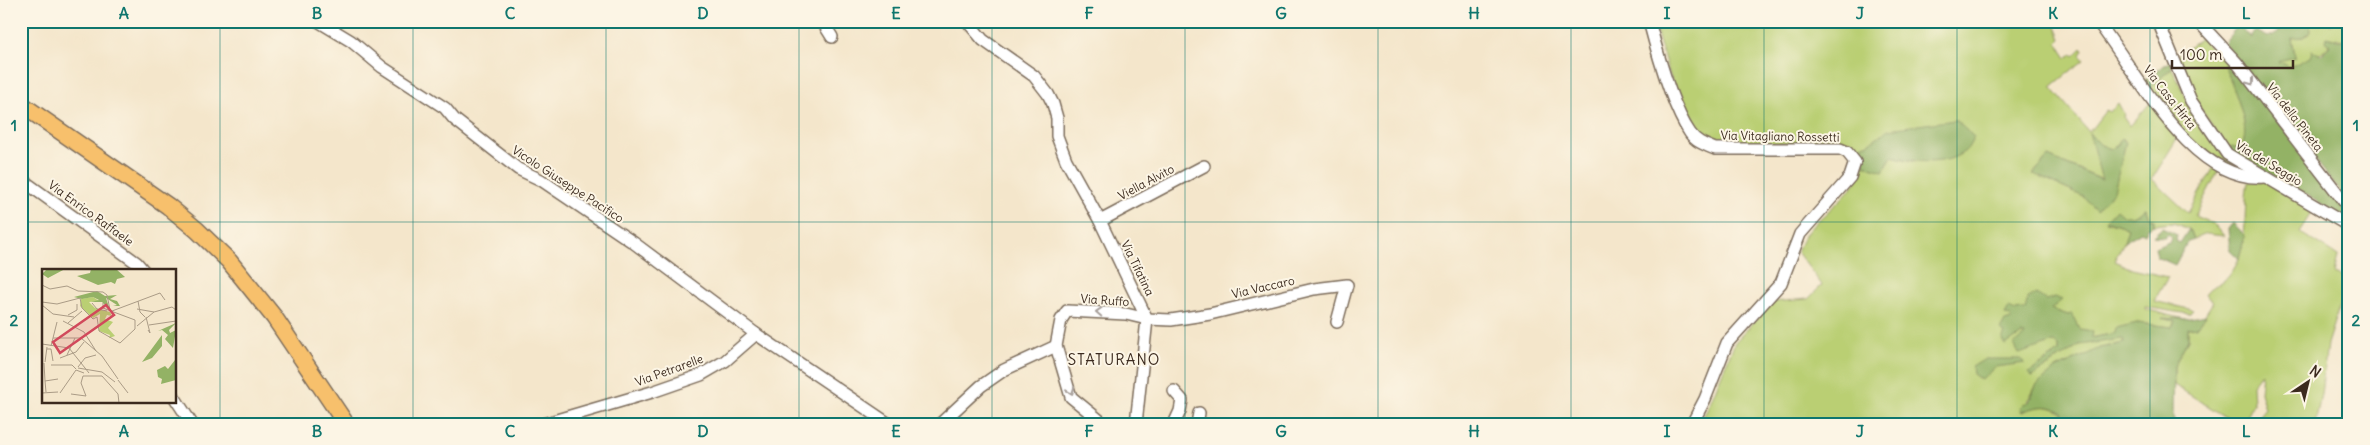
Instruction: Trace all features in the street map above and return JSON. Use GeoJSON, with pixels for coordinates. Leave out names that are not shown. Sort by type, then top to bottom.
{"type":"FeatureCollection","features":[{"type":"Feature","properties":{"kind":"highway"},"geometry":{"type":"LineString","coordinates":[[21,104],[168,206],[197,230],[230,262],[274,317],[346,424]]}},
{"type":"Feature","properties":{"kind":"street","name":"Vicolo Giuseppe Pacifico"},"geometry":{"type":"LineString","coordinates":[[318,21],[351,41],[382,66],[444,108],[454,119],[518,169],[541,180],[634,243],[756,334]]}},
{"type":"Feature","properties":{"kind":"street"},"geometry":{"type":"LineString","coordinates":[[822,21],[832,36]]}},
{"type":"Feature","properties":{"kind":"street","name":"Via Tifatina"},"geometry":{"type":"LineString","coordinates":[[967,21],[983,40],[1028,70],[1040,83],[1053,104],[1057,118],[1057,136],[1066,160],[1100,222],[1147,319]]}},
{"type":"Feature","properties":{"kind":"street","name":"Via Vitagliano Rossetti"},"geometry":{"type":"LineString","coordinates":[[1649,21],[1657,53],[1680,116],[1690,134],[1701,144],[1715,149],[1840,149],[1847,152],[1855,162],[1850,177],[1800,234],[1781,283],[1727,343],[1705,399],[1692,424]]}},
{"type":"Feature","properties":{"kind":"street","name":"Via Casa Hirta"},"geometry":{"type":"LineString","coordinates":[[2097,21],[2155,104],[2182,136],[2210,160],[2222,167],[2252,178],[2266,177]]}},
{"type":"Feature","properties":{"kind":"street","name":"Via del Seggio"},"geometry":{"type":"LineString","coordinates":[[2158,21],[2191,101],[2226,154],[2240,164],[2266,177],[2349,226]]}},
{"type":"Feature","properties":{"kind":"street","name":"Via della Pineta"},"geometry":{"type":"LineString","coordinates":[[2198,21],[2220,44],[2349,208]]}},
{"type":"Feature","properties":{"kind":"street","name":"Viella Alvito"},"geometry":{"type":"LineString","coordinates":[[1100,222],[1204,166]]}},
{"type":"Feature","properties":{"kind":"street","name":"Via Enrico Raffaele"},"geometry":{"type":"LineString","coordinates":[[21,180],[137,263],[142,269]]}},
{"type":"Feature","properties":{"kind":"street","name":"Via Vaccaro"},"geometry":{"type":"LineString","coordinates":[[1147,319],[1171,320],[1210,314],[1314,289],[1347,285],[1337,322]]}},
{"type":"Feature","properties":{"kind":"street","name":"Via Ruffo"},"geometry":{"type":"LineString","coordinates":[[1056,346],[1061,320],[1067,311],[1126,314],[1147,319]]}},
{"type":"Feature","properties":{"kind":"street"},"geometry":{"type":"LineString","coordinates":[[1136,424],[1147,319]]}},
{"type":"Feature","properties":{"kind":"street","name":"Via Petrarelle"},"geometry":{"type":"LineString","coordinates":[[543,424],[648,394],[701,375],[725,362],[756,334]]}},
{"type":"Feature","properties":{"kind":"street"},"geometry":{"type":"LineString","coordinates":[[756,334],[889,424]]}},
{"type":"Feature","properties":{"kind":"street"},"geometry":{"type":"LineString","coordinates":[[940,424],[981,386],[1004,370],[1056,346],[1071,397],[1104,424]]}},
{"type":"Feature","properties":{"kind":"street"},"geometry":{"type":"LineString","coordinates":[[1174,391],[1182,400],[1175,423]]}},
{"type":"Feature","properties":{"kind":"street"},"geometry":{"type":"LineString","coordinates":[[176,400],[192,424]]}},
{"type":"Feature","properties":{"kind":"green space"},"geometry":{"type":"Polygon","coordinates":[[[1653,21],[2054,21],[2061,39],[2057,43],[2067,58],[2072,54],[2074,56],[2082,48],[2083,50],[2080,55],[2084,60],[2051,87],[2089,132],[2106,110],[2109,112],[2118,103],[2124,114],[2123,116],[2130,126],[2151,102],[2178,137],[2152,179],[2188,213],[2214,167],[2219,169],[2195,216],[2215,225],[2224,236],[2206,234],[2193,239],[2189,229],[2173,223],[2154,225],[2154,220],[2149,218],[2146,208],[2132,216],[2106,221],[2129,228],[2114,261],[2132,269],[2168,277],[2154,301],[2193,310],[2189,314],[2145,307],[2145,309],[2184,319],[2166,319],[2175,321],[2172,327],[2137,323],[2116,333],[2091,338],[2080,329],[2072,314],[2068,315],[2050,309],[2015,311],[2010,316],[2022,334],[2054,342],[2059,347],[2059,352],[2029,373],[2032,377],[2079,345],[2123,338],[2124,343],[2100,348],[2036,386],[2022,412],[2038,407],[2053,408],[2063,414],[2061,417],[2067,424],[1698,424],[1707,410],[1735,342],[1773,302],[1808,299],[1822,285],[1797,252],[1808,231],[1856,182],[1864,165],[1883,171],[1892,156],[1916,162],[1889,129],[1869,143],[1856,148],[1849,144],[1720,142],[1705,138],[1696,130],[1680,102],[1653,21]],[[2090,134],[2103,180],[2048,157],[2033,174],[2084,197],[2097,210],[2121,138],[2117,146],[2111,149],[2101,145],[2090,134]]]}},
{"type":"Feature","properties":{"kind":"green space"},"geometry":{"type":"Polygon","coordinates":[[[2283,21],[2309,21],[2310,32],[2304,37],[2292,38],[2295,57],[2278,61],[2290,67],[2310,57],[2312,51],[2320,55],[2331,45],[2326,41],[2327,37],[2349,43],[2349,203],[2224,43],[2236,28],[2236,24],[2251,38],[2251,35],[2256,31],[2268,37],[2280,30],[2283,21]]]}},
{"type":"Feature","properties":{"kind":"green space"},"geometry":{"type":"Polygon","coordinates":[[[2309,21],[2324,21],[2331,26],[2336,21],[2349,21],[2349,43],[2336,38],[2321,52],[2290,67],[2277,61],[2295,57],[2292,37],[2304,37],[2310,33],[2309,21]]]}},
{"type":"Feature","properties":{"kind":"green space"},"geometry":{"type":"Polygon","coordinates":[[[2201,38],[2216,53],[2222,50],[2230,60],[2224,65],[2243,117],[2245,127],[2242,146],[2227,149],[2196,102],[2177,55],[2201,38]]]}},
{"type":"Feature","properties":{"kind":"green space"},"geometry":{"type":"Polygon","coordinates":[[[2230,60],[2349,211],[2349,220],[2227,149],[2232,146],[2238,148],[2242,146],[2245,127],[2236,94],[2224,65],[2230,60]]]}},
{"type":"Feature","properties":{"kind":"green space"},"geometry":{"type":"Polygon","coordinates":[[[2170,61],[2172,68],[2148,89],[2142,82],[2170,61]]]}},
{"type":"Feature","properties":{"kind":"green space"},"geometry":{"type":"Polygon","coordinates":[[[2172,68],[2198,122],[2221,152],[2255,175],[2217,160],[2190,140],[2148,89],[2172,68]]]}},
{"type":"Feature","properties":{"kind":"green space"},"geometry":{"type":"Polygon","coordinates":[[[1955,120],[1974,137],[1965,151],[1948,159],[1930,162],[1892,156],[1883,171],[1864,165],[1865,161],[1856,148],[1869,143],[1889,129],[1955,120]]]}},
{"type":"Feature","properties":{"kind":"green space"},"geometry":{"type":"Polygon","coordinates":[[[2089,133],[2101,145],[2111,149],[2117,146],[2121,138],[2126,142],[2114,191],[2096,210],[2084,197],[2033,174],[2048,157],[2102,180],[2089,133]]]}},
{"type":"Feature","properties":{"kind":"green space"},"geometry":{"type":"Polygon","coordinates":[[[2264,181],[2313,210],[2299,232],[2338,256],[2334,273],[2348,278],[2327,344],[2321,395],[2315,424],[2252,424],[2265,408],[2260,392],[2262,373],[2252,385],[2253,403],[2244,424],[2237,424],[2174,385],[2174,366],[2188,339],[2188,328],[2197,327],[2213,302],[2205,295],[2229,275],[2236,265],[2243,242],[2248,182],[2264,181]]]}},
{"type":"Feature","properties":{"kind":"green space"},"geometry":{"type":"Polygon","coordinates":[[[2146,208],[2149,218],[2154,220],[2154,225],[2148,228],[2145,234],[2141,232],[2124,242],[2128,228],[2106,220],[2116,209],[2124,216],[2132,216],[2146,208]]]}},
{"type":"Feature","properties":{"kind":"green space"},"geometry":{"type":"Polygon","coordinates":[[[2233,223],[2245,235],[2239,259],[2230,250],[2228,229],[2233,223]]]}},
{"type":"Feature","properties":{"kind":"green space"},"geometry":{"type":"Polygon","coordinates":[[[2162,228],[2177,235],[2176,241],[2180,243],[2189,229],[2193,239],[2188,241],[2175,265],[2157,257],[2155,248],[2171,241],[2172,238],[2168,234],[2165,237],[2153,236],[2162,228]]]}},
{"type":"Feature","properties":{"kind":"green space"},"geometry":{"type":"Polygon","coordinates":[[[2036,294],[2046,300],[2055,297],[2062,300],[2051,309],[2068,315],[2072,314],[2080,329],[2093,331],[2092,338],[2115,333],[2116,328],[2137,323],[2172,327],[2175,321],[2162,318],[2184,319],[2206,315],[2197,327],[2188,328],[2188,339],[2174,366],[2173,417],[2176,424],[2067,424],[2061,417],[2063,413],[2053,408],[2038,407],[2022,412],[2020,409],[2023,404],[2029,402],[2036,386],[2056,369],[2100,348],[2124,343],[2123,339],[2079,345],[2032,377],[2029,373],[2059,352],[2059,346],[2054,342],[2019,354],[2014,344],[2025,335],[2022,334],[2005,345],[2002,340],[2005,333],[2000,330],[2005,321],[2011,319],[2010,316],[2005,315],[2009,308],[2015,311],[2025,310],[2028,298],[2036,294]]]}},
{"type":"Feature","properties":{"kind":"green space"},"geometry":{"type":"Polygon","coordinates":[[[1985,359],[2020,359],[2025,363],[1995,367],[1981,380],[1973,374],[1972,367],[1985,359]]]}},
{"type":"Feature","properties":{"kind":"district","name":"STATURANO"},"geometry":{"type":"Point","coordinates":[1114,359]}}]}
